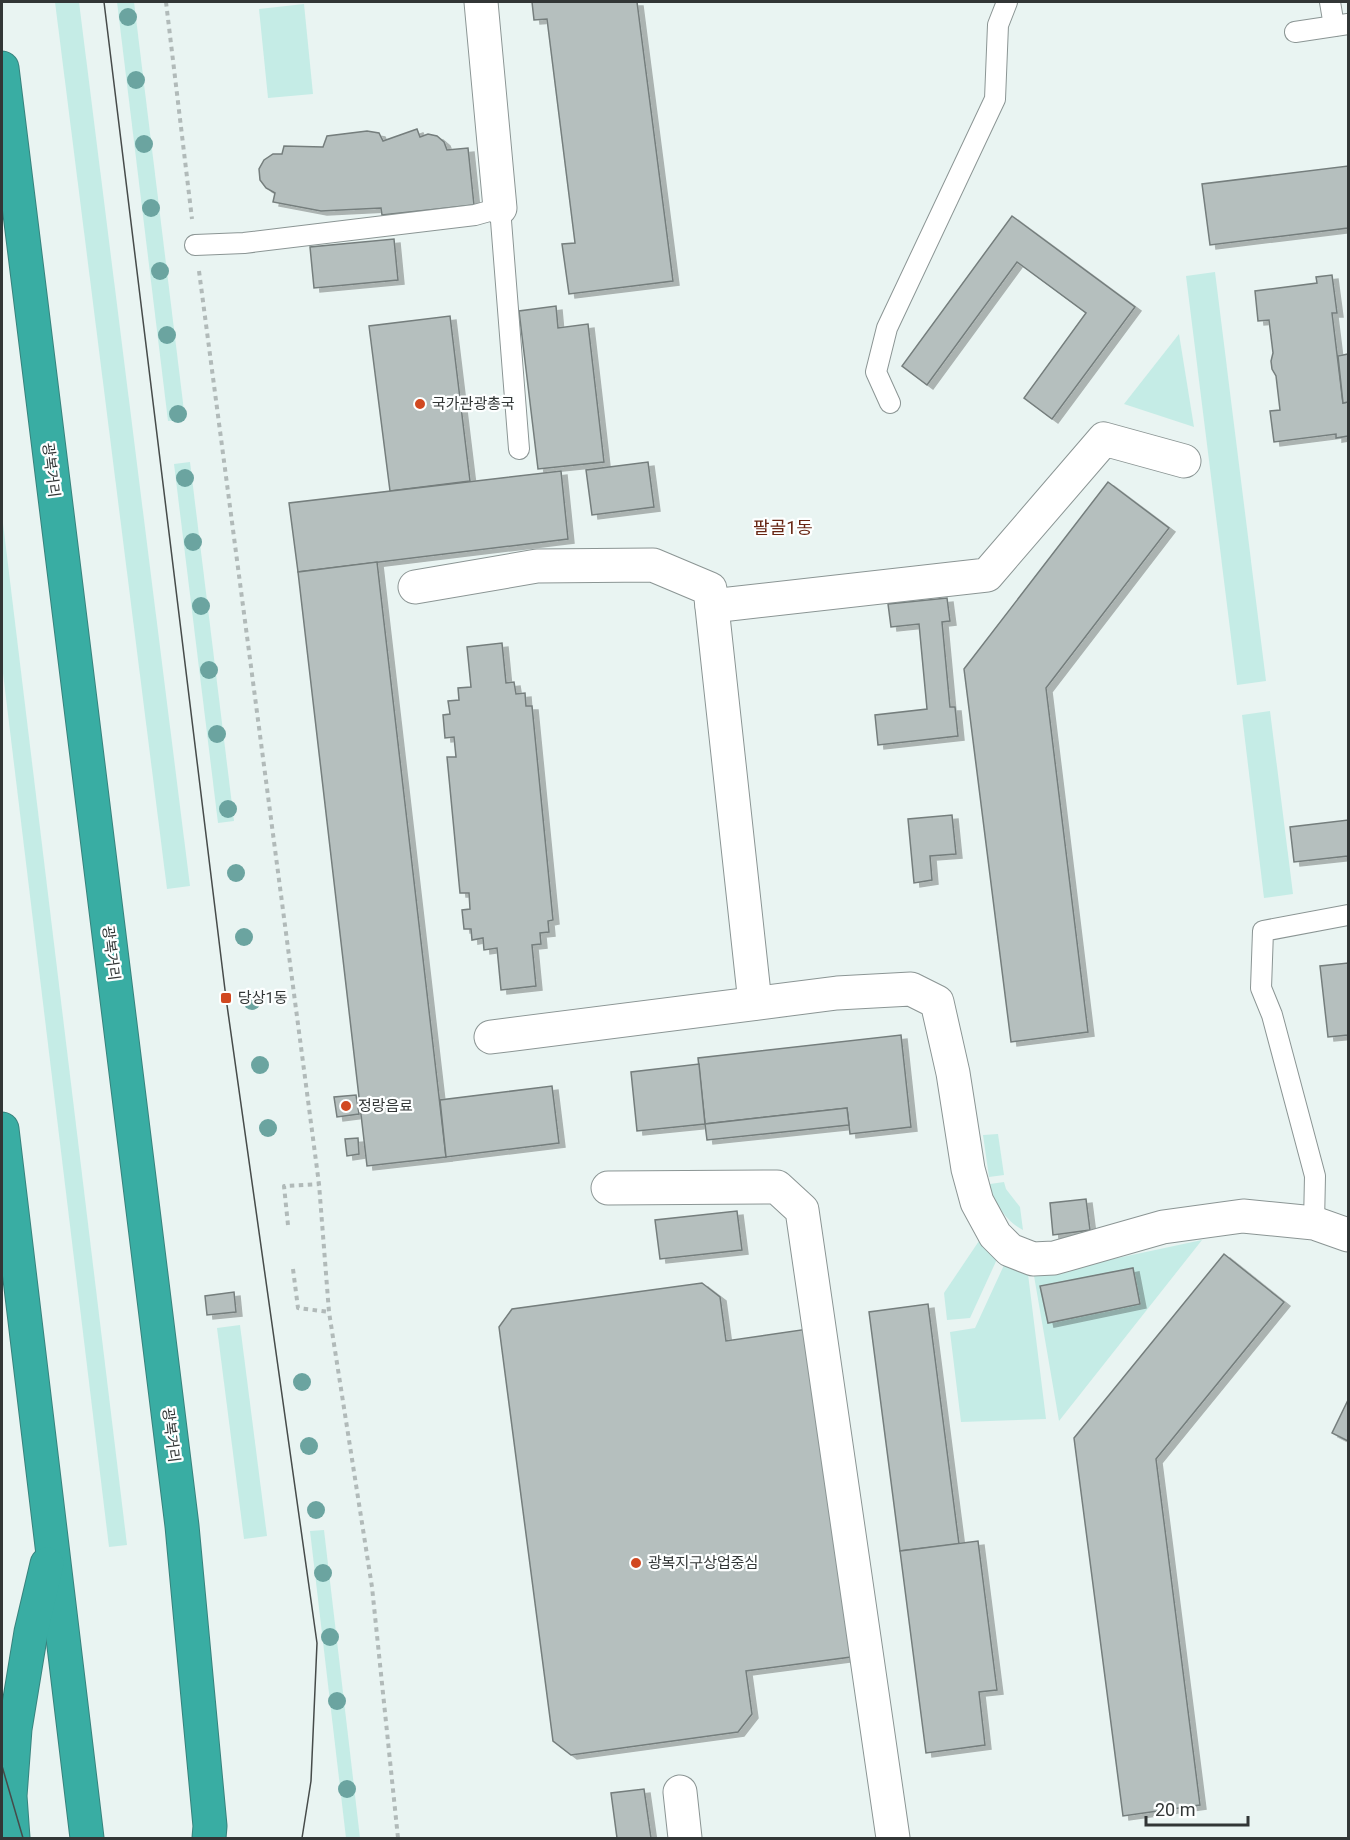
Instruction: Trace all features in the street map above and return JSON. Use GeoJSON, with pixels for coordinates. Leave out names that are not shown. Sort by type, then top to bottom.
{"type":"FeatureCollection","features":[{"type":"Feature","properties":{"kind":"highway","name":"광복거리"},"geometry":{"type":"LineString","coordinates":[[2,68],[182,1526],[213,1834]]}},
{"type":"Feature","properties":{"kind":"highway"},"geometry":{"type":"LineString","coordinates":[[2,1129],[87,1839]]}},
{"type":"Feature","properties":{"kind":"highway"},"geometry":{"type":"LineString","coordinates":[[13,1839],[10,1796],[15,1730],[31,1632],[52,1542]]}},
{"type":"Feature","properties":{"kind":"street"},"geometry":{"type":"LineString","coordinates":[[481,2],[500,208]]}},
{"type":"Feature","properties":{"kind":"street"},"geometry":{"type":"LineString","coordinates":[[712,606],[987,575],[1104,439],[1184,461]]}},
{"type":"Feature","properties":{"kind":"street"},"geometry":{"type":"LineString","coordinates":[[415,587],[537,566],[653,565],[710,589],[755,1003]]}},
{"type":"Feature","properties":{"kind":"street"},"geometry":{"type":"LineString","coordinates":[[491,1036],[837,993],[910,989],[937,1002],[953,1073],[968,1169],[977,1202],[995,1235],[1010,1250],[1033,1259],[1054,1258],[1163,1227],[1243,1216],[1314,1223],[1348,1235]]}},
{"type":"Feature","properties":{"kind":"street"},"geometry":{"type":"LineString","coordinates":[[608,1188],[777,1187],[802,1210],[893,1839]]}},
{"type":"Feature","properties":{"kind":"street"},"geometry":{"type":"LineString","coordinates":[[680,1792],[686,1839]]}},
{"type":"Feature","properties":{"kind":"lane"},"geometry":{"type":"LineString","coordinates":[[890,403],[876,372],[887,327],[994,99],[998,25],[1007,2]]}},
{"type":"Feature","properties":{"kind":"lane"},"geometry":{"type":"LineString","coordinates":[[1295,32],[1341,25],[1330,2]]}},
{"type":"Feature","properties":{"kind":"lane"},"geometry":{"type":"LineString","coordinates":[[195,245],[244,243],[475,215],[500,208],[519,449]]}},
{"type":"Feature","properties":{"kind":"lane"},"geometry":{"type":"LineString","coordinates":[[1314,1223],[1315,1176],[1272,1015],[1261,988],[1263,931],[1348,915]]}},
{"type":"Feature","properties":{"kind":"path"},"geometry":{"type":"LineString","coordinates":[[166,2],[195,245],[319,1184],[329,1312],[372,1587],[398,1839]]}},
{"type":"Feature","properties":{"kind":"path"},"geometry":{"type":"LineString","coordinates":[[288,1225],[284,1186],[319,1184]]}},
{"type":"Feature","properties":{"kind":"path"},"geometry":{"type":"LineString","coordinates":[[293,1269],[298,1308],[329,1312]]}},
{"type":"Feature","properties":{"kind":"shaded area"},"geometry":{"type":"Polygon","coordinates":[[[55,2],[79,2],[190,886],[167,889],[55,2]]]}},
{"type":"Feature","properties":{"kind":"shaded area"},"geometry":{"type":"Polygon","coordinates":[[[117,2],[134,2],[185,419],[168,421],[117,2]]]}},
{"type":"Feature","properties":{"kind":"shaded area"},"geometry":{"type":"Polygon","coordinates":[[[304,4],[313,94],[268,98],[259,9],[304,4]]]}},
{"type":"Feature","properties":{"kind":"shaded area"},"geometry":{"type":"Polygon","coordinates":[[[1215,272],[1266,681],[1237,685],[1186,276],[1215,272]]]}},
{"type":"Feature","properties":{"kind":"shaded area"},"geometry":{"type":"Polygon","coordinates":[[[1179,334],[1194,427],[1124,404],[1179,334]]]}},
{"type":"Feature","properties":{"kind":"shaded area"},"geometry":{"type":"Polygon","coordinates":[[[190,462],[234,821],[218,823],[174,464],[190,462]]]}},
{"type":"Feature","properties":{"kind":"shaded area"},"geometry":{"type":"Polygon","coordinates":[[[2,515],[127,1545],[109,1547],[2,665],[2,515]]]}},
{"type":"Feature","properties":{"kind":"shaded area"},"geometry":{"type":"Polygon","coordinates":[[[1270,711],[1293,894],[1264,898],[1242,715],[1270,711]]]}},
{"type":"Feature","properties":{"kind":"shaded area"},"geometry":{"type":"Polygon","coordinates":[[[998,1134],[1004,1175],[989,1177],[983,1135],[998,1134]]]}},
{"type":"Feature","properties":{"kind":"shaded area"},"geometry":{"type":"Polygon","coordinates":[[[1004,1182],[1006,1189],[1020,1207],[1023,1230],[1006,1216],[991,1191],[990,1184],[1004,1182]]]}},
{"type":"Feature","properties":{"kind":"shaded area"},"geometry":{"type":"Polygon","coordinates":[[[981,1238],[998,1257],[970,1318],[947,1320],[944,1293],[981,1238]]]}},
{"type":"Feature","properties":{"kind":"shaded area"},"geometry":{"type":"Polygon","coordinates":[[[1202,1240],[1059,1421],[1033,1270],[1052,1272],[1202,1240]]]}},
{"type":"Feature","properties":{"kind":"shaded area"},"geometry":{"type":"Polygon","coordinates":[[[1005,1263],[1028,1274],[1046,1419],[961,1422],[950,1332],[975,1328],[1005,1263]]]}},
{"type":"Feature","properties":{"kind":"shaded area"},"geometry":{"type":"Polygon","coordinates":[[[240,1325],[267,1536],[244,1539],[217,1328],[240,1325]]]}},
{"type":"Feature","properties":{"kind":"shaded area"},"geometry":{"type":"Polygon","coordinates":[[[324,1530],[360,1838],[346,1838],[310,1531],[324,1530]]]}},
{"type":"Feature","properties":{"kind":"building"},"geometry":{"type":"Polygon","coordinates":[[[532,2],[637,2],[673,281],[569,294],[562,244],[575,243],[547,19],[534,20],[532,2]]]}},
{"type":"Feature","properties":{"kind":"building"},"geometry":{"type":"Polygon","coordinates":[[[417,129],[420,137],[428,134],[437,136],[444,142],[447,150],[468,148],[474,205],[382,215],[381,208],[321,211],[273,202],[275,193],[266,188],[260,180],[259,169],[264,160],[273,154],[282,154],[284,146],[323,147],[327,136],[367,131],[379,133],[383,141],[417,129]]]}},
{"type":"Feature","properties":{"kind":"building"},"geometry":{"type":"Polygon","coordinates":[[[1348,166],[1348,228],[1210,245],[1202,184],[1348,166]]]}},
{"type":"Feature","properties":{"kind":"building"},"geometry":{"type":"Polygon","coordinates":[[[1012,216],[1135,307],[1052,419],[1024,398],[1086,313],[1017,262],[927,385],[902,366],[1012,216]]]}},
{"type":"Feature","properties":{"kind":"building"},"geometry":{"type":"Polygon","coordinates":[[[394,239],[398,280],[314,288],[310,247],[394,239]]]}},
{"type":"Feature","properties":{"kind":"building"},"geometry":{"type":"Polygon","coordinates":[[[1332,275],[1337,313],[1332,313],[1343,403],[1348,402],[1348,436],[1336,438],[1336,434],[1274,442],[1270,411],[1280,410],[1276,376],[1271,361],[1273,353],[1269,320],[1258,321],[1255,291],[1317,283],[1316,277],[1332,275]]]}},
{"type":"Feature","properties":{"kind":"building"},"geometry":{"type":"Polygon","coordinates":[[[556,306],[558,328],[588,324],[604,462],[538,469],[519,311],[556,306]]]}},
{"type":"Feature","properties":{"kind":"building","name":"국가관광총국"},"geometry":{"type":"Polygon","coordinates":[[[450,316],[470,481],[390,491],[369,326],[450,316]]]}},
{"type":"Feature","properties":{"kind":"building"},"geometry":{"type":"Polygon","coordinates":[[[1348,354],[1348,402],[1343,403],[1338,356],[1348,354]]]}},
{"type":"Feature","properties":{"kind":"building"},"geometry":{"type":"Polygon","coordinates":[[[648,462],[654,507],[592,515],[586,470],[648,462]]]}},
{"type":"Feature","properties":{"kind":"building"},"geometry":{"type":"Polygon","coordinates":[[[561,471],[568,539],[298,572],[289,503],[561,471]]]}},
{"type":"Feature","properties":{"kind":"building"},"geometry":{"type":"Polygon","coordinates":[[[1108,482],[1169,528],[1046,688],[1088,1032],[1011,1042],[964,669],[1108,482]]]}},
{"type":"Feature","properties":{"kind":"building"},"geometry":{"type":"Polygon","coordinates":[[[377,562],[446,1157],[367,1166],[298,572],[377,562]]]}},
{"type":"Feature","properties":{"kind":"building"},"geometry":{"type":"Polygon","coordinates":[[[947,598],[950,621],[942,622],[950,707],[955,707],[958,736],[878,745],[875,715],[927,709],[919,624],[891,627],[888,604],[947,598]]]}},
{"type":"Feature","properties":{"kind":"building"},"geometry":{"type":"Polygon","coordinates":[[[502,643],[506,683],[514,682],[516,694],[525,693],[526,706],[532,706],[553,920],[548,921],[549,932],[540,933],[541,944],[532,945],[536,986],[501,990],[497,948],[484,950],[483,938],[472,940],[471,929],[464,929],[462,910],[470,909],[469,893],[460,893],[447,757],[456,757],[454,737],[445,738],[443,715],[450,714],[448,701],[459,700],[458,688],[471,687],[467,647],[502,643]]]}},
{"type":"Feature","properties":{"kind":"building"},"geometry":{"type":"Polygon","coordinates":[[[952,815],[956,854],[930,856],[932,880],[914,883],[908,819],[952,815]]]}},
{"type":"Feature","properties":{"kind":"building"},"geometry":{"type":"Polygon","coordinates":[[[1348,820],[1348,856],[1294,862],[1290,827],[1348,820]]]}},
{"type":"Feature","properties":{"kind":"building"},"geometry":{"type":"Polygon","coordinates":[[[1348,963],[1348,1035],[1328,1037],[1320,966],[1348,963]]]}},
{"type":"Feature","properties":{"kind":"building"},"geometry":{"type":"Polygon","coordinates":[[[901,1035],[911,1127],[850,1134],[847,1108],[705,1124],[698,1058],[901,1035]]]}},
{"type":"Feature","properties":{"kind":"building"},"geometry":{"type":"Polygon","coordinates":[[[699,1064],[705,1124],[637,1131],[631,1072],[699,1064]]]}},
{"type":"Feature","properties":{"kind":"building"},"geometry":{"type":"Polygon","coordinates":[[[552,1086],[559,1143],[446,1157],[440,1100],[552,1086]]]}},
{"type":"Feature","properties":{"kind":"building","name":"정랑음료"},"geometry":{"type":"Polygon","coordinates":[[[356,1095],[359,1114],[337,1117],[334,1097],[356,1095]]]}},
{"type":"Feature","properties":{"kind":"building"},"geometry":{"type":"Polygon","coordinates":[[[847,1108],[849,1125],[707,1140],[705,1124],[847,1108]]]}},
{"type":"Feature","properties":{"kind":"building","name":"정랑음료"},"geometry":{"type":"Polygon","coordinates":[[[358,1138],[359,1154],[347,1156],[345,1139],[358,1138]]]}},
{"type":"Feature","properties":{"kind":"building"},"geometry":{"type":"Polygon","coordinates":[[[1086,1199],[1090,1230],[1053,1235],[1050,1203],[1086,1199]]]}},
{"type":"Feature","properties":{"kind":"building"},"geometry":{"type":"Polygon","coordinates":[[[737,1211],[742,1250],[660,1259],[655,1220],[737,1211]]]}},
{"type":"Feature","properties":{"kind":"building"},"geometry":{"type":"Polygon","coordinates":[[[1224,1254],[1284,1302],[1156,1459],[1200,1805],[1123,1816],[1074,1438],[1224,1254]]]}},
{"type":"Feature","properties":{"kind":"building"},"geometry":{"type":"Polygon","coordinates":[[[1133,1268],[1140,1304],[1048,1323],[1040,1286],[1133,1268]]]}},
{"type":"Feature","properties":{"kind":"building"},"geometry":{"type":"Polygon","coordinates":[[[702,1283],[720,1297],[726,1341],[808,1329],[851,1657],[746,1671],[752,1714],[738,1732],[571,1755],[553,1741],[499,1327],[512,1309],[702,1283]]]}},
{"type":"Feature","properties":{"kind":"building"},"geometry":{"type":"Polygon","coordinates":[[[234,1292],[236,1312],[207,1315],[205,1296],[234,1292]]]}},
{"type":"Feature","properties":{"kind":"building"},"geometry":{"type":"Polygon","coordinates":[[[928,1304],[959,1544],[900,1551],[869,1312],[928,1304]]]}},
{"type":"Feature","properties":{"kind":"building"},"geometry":{"type":"Polygon","coordinates":[[[1348,1400],[1348,1441],[1332,1433],[1348,1400]]]}},
{"type":"Feature","properties":{"kind":"building"},"geometry":{"type":"Polygon","coordinates":[[[978,1541],[997,1690],[979,1692],[985,1745],[926,1753],[900,1551],[978,1541]]]}},
{"type":"Feature","properties":{"kind":"building"},"geometry":{"type":"Polygon","coordinates":[[[644,1789],[651,1838],[617,1838],[611,1793],[644,1789]]]}},
{"type":"Feature","properties":{"kind":"tram line"},"geometry":{"type":"LineString","coordinates":[[104,2],[226,998],[317,1643],[311,1781],[302,1838]]}},
{"type":"Feature","properties":{"kind":"tram line"},"geometry":{"type":"LineString","coordinates":[[2,1766],[23,1838]]}},
{"type":"Feature","properties":{"kind":"place","name":"국가관광총국"},"geometry":{"type":"Point","coordinates":[420,404]}},
{"type":"Feature","properties":{"kind":"place","name":"당상1동"},"geometry":{"type":"Point","coordinates":[226,998]}},
{"type":"Feature","properties":{"kind":"place","name":"정랑음료"},"geometry":{"type":"Point","coordinates":[346,1106]}},
{"type":"Feature","properties":{"kind":"place","name":"광복지구상업중심"},"geometry":{"type":"Point","coordinates":[636,1563]}},
{"type":"Feature","properties":{"kind":"district","name":"팔골1동"},"geometry":{"type":"Point","coordinates":[783,527]}}]}
